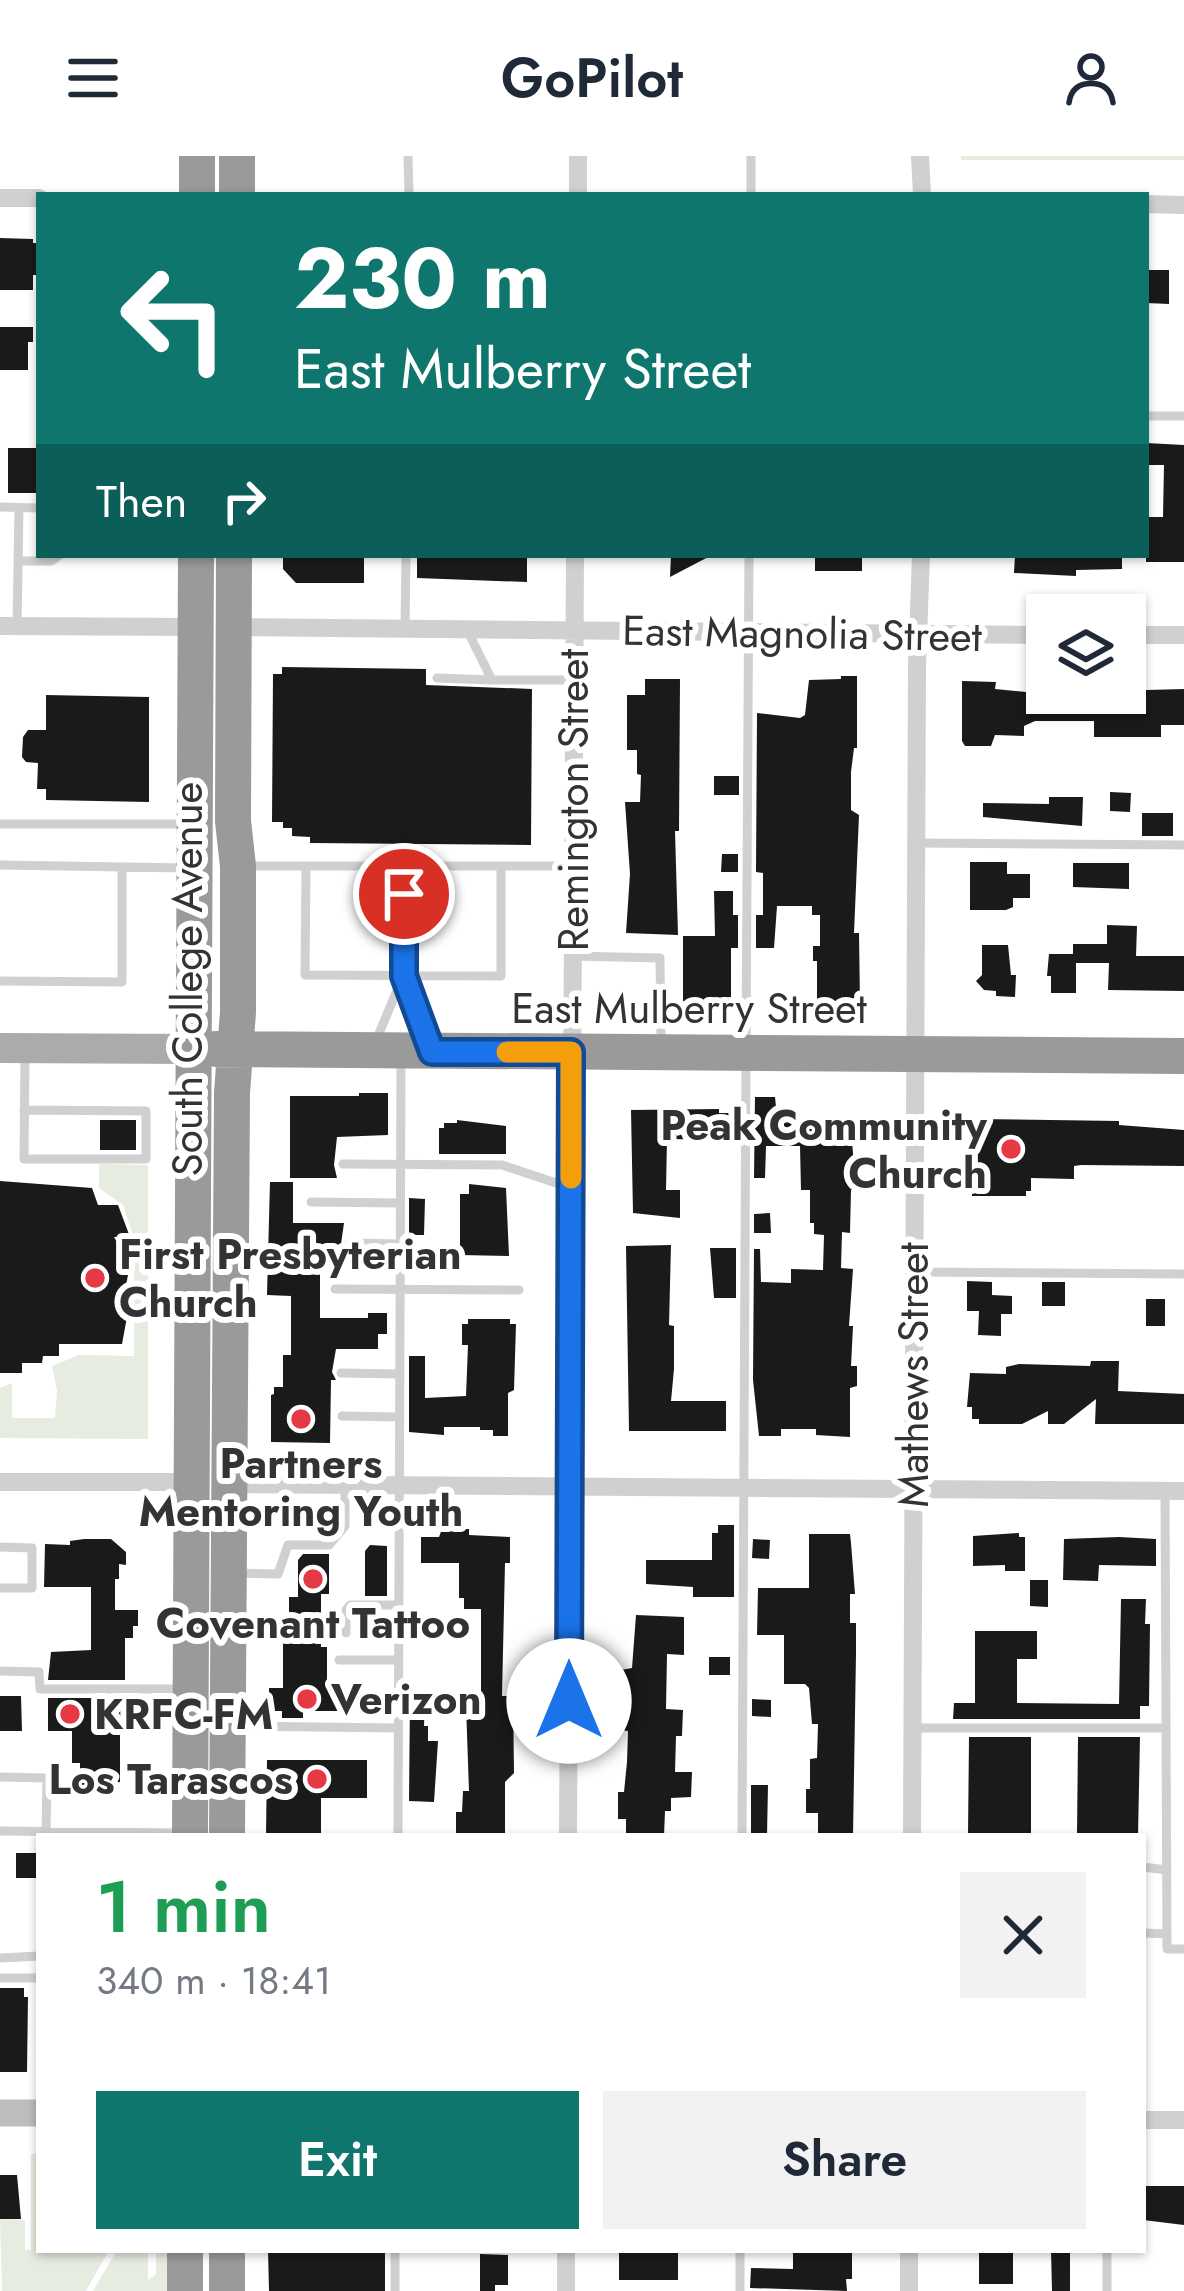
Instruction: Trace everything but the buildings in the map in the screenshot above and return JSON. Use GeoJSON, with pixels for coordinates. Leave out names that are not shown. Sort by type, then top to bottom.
{"type":"FeatureCollection","features":[{"type":"Feature","properties":{"kind":"highway"},"geometry":{"type":"LineString","coordinates":[[196,156],[197,192]]}},
{"type":"Feature","properties":{"kind":"highway"},"geometry":{"type":"LineString","coordinates":[[237,156],[237,192]]}},
{"type":"Feature","properties":{"kind":"highway","name":"South College Avenue"},"geometry":{"type":"LineString","coordinates":[[190,1833],[196,558]]}},
{"type":"Feature","properties":{"kind":"highway","name":"South College Avenue"},"geometry":{"type":"LineString","coordinates":[[226,1833],[238,866],[233,821],[234,558]]}},
{"type":"Feature","properties":{"kind":"highway","name":"East Mulberry Street"},"geometry":{"type":"LineString","coordinates":[[194,1049],[1184,1056]]}},
{"type":"Feature","properties":{"kind":"highway"},"geometry":{"type":"LineString","coordinates":[[194,1319],[206,1363],[208,1439],[213,1460],[228,1484]]}},
{"type":"Feature","properties":{"kind":"highway"},"geometry":{"type":"LineString","coordinates":[[189,1483],[201,1497],[211,1528],[213,1636],[227,1670]]}},
{"type":"Feature","properties":{"kind":"highway"},"geometry":{"type":"LineString","coordinates":[[185,2253],[185,2291]]}},
{"type":"Feature","properties":{"kind":"highway"},"geometry":{"type":"LineString","coordinates":[[227,2253],[227,2291]]}},
{"type":"Feature","properties":{"kind":"main road"},"geometry":{"type":"LineString","coordinates":[[13,1048],[194,1049]]}},
{"type":"Feature","properties":{"kind":"main road"},"geometry":{"type":"LineString","coordinates":[[0,2113],[36,2113]]}},
{"type":"Feature","properties":{"kind":"street"},"geometry":{"type":"LineString","coordinates":[[578,156],[578,192]]}},
{"type":"Feature","properties":{"kind":"street"},"geometry":{"type":"LineString","coordinates":[[920,156],[922,192]]}},
{"type":"Feature","properties":{"kind":"street"},"geometry":{"type":"LineString","coordinates":[[0,198],[36,198]]}},
{"type":"Feature","properties":{"kind":"street"},"geometry":{"type":"LineString","coordinates":[[1149,204],[1184,205]]}},
{"type":"Feature","properties":{"kind":"street","name":"Remington Street"},"geometry":{"type":"LineString","coordinates":[[568,1833],[574,558]]}},
{"type":"Feature","properties":{"kind":"street","name":"Mathews Street"},"geometry":{"type":"LineString","coordinates":[[912,1833],[921,558]]}},
{"type":"Feature","properties":{"kind":"street","name":"East Magnolia Street"},"geometry":{"type":"LineString","coordinates":[[9,626],[1026,635]]}},
{"type":"Feature","properties":{"kind":"street"},"geometry":{"type":"LineString","coordinates":[[1146,635],[1184,635]]}},
{"type":"Feature","properties":{"kind":"street"},"geometry":{"type":"LineString","coordinates":[[0,1482],[189,1483]]}},
{"type":"Feature","properties":{"kind":"street"},"geometry":{"type":"LineString","coordinates":[[228,1484],[1174,1492]]}},
{"type":"Feature","properties":{"kind":"street"},"geometry":{"type":"LineString","coordinates":[[1146,2120],[1184,2120]]}},
{"type":"Feature","properties":{"kind":"street"},"geometry":{"type":"LineString","coordinates":[[566,2253],[566,2291]]}},
{"type":"Feature","properties":{"kind":"street"},"geometry":{"type":"LineString","coordinates":[[909,2253],[909,2291]]}},
{"type":"Feature","properties":{"kind":"lane"},"geometry":{"type":"LineString","coordinates":[[408,156],[409,192]]}},
{"type":"Feature","properties":{"kind":"lane"},"geometry":{"type":"LineString","coordinates":[[751,192],[752,156]]}},
{"type":"Feature","properties":{"kind":"lane"},"geometry":{"type":"LineString","coordinates":[[1149,416],[1184,416]]}},
{"type":"Feature","properties":{"kind":"lane"},"geometry":{"type":"LineString","coordinates":[[0,507],[36,508]]}},
{"type":"Feature","properties":{"kind":"lane"},"geometry":{"type":"LineString","coordinates":[[9,626],[19,508]]}},
{"type":"Feature","properties":{"kind":"lane"},"geometry":{"type":"LineString","coordinates":[[18,561],[55,558]]}},
{"type":"Feature","properties":{"kind":"lane"},"geometry":{"type":"LineString","coordinates":[[405,629],[406,558]]}},
{"type":"Feature","properties":{"kind":"lane"},"geometry":{"type":"LineString","coordinates":[[742,1833],[749,558]]}},
{"type":"Feature","properties":{"kind":"lane"},"geometry":{"type":"LineString","coordinates":[[467,630],[492,680]]}},
{"type":"Feature","properties":{"kind":"lane"},"geometry":{"type":"LineString","coordinates":[[437,678],[573,680]]}},
{"type":"Feature","properties":{"kind":"lane"},"geometry":{"type":"LineString","coordinates":[[0,824],[194,824]]}},
{"type":"Feature","properties":{"kind":"lane"},"geometry":{"type":"LineString","coordinates":[[916,843],[1184,845]]}},
{"type":"Feature","properties":{"kind":"lane"},"geometry":{"type":"LineString","coordinates":[[0,865],[194,868]]}},
{"type":"Feature","properties":{"kind":"lane"},"geometry":{"type":"LineString","coordinates":[[238,866],[572,866]]}},
{"type":"Feature","properties":{"kind":"lane"},"geometry":{"type":"LineString","coordinates":[[306,866],[305,975],[404,976],[501,976],[501,866]]}},
{"type":"Feature","properties":{"kind":"lane"},"geometry":{"type":"LineString","coordinates":[[0,981],[122,982],[122,867]]}},
{"type":"Feature","properties":{"kind":"lane"},"geometry":{"type":"LineString","coordinates":[[398,1833],[404,894]]}},
{"type":"Feature","properties":{"kind":"lane"},"geometry":{"type":"LineString","coordinates":[[572,956],[660,958],[661,1053]]}},
{"type":"Feature","properties":{"kind":"lane"},"geometry":{"type":"LineString","coordinates":[[402,1050],[404,976]]}},
{"type":"Feature","properties":{"kind":"lane"},"geometry":{"type":"LineString","coordinates":[[13,1048],[24,1110],[24,1159],[146,1159],[146,1111],[24,1110]]}},
{"type":"Feature","properties":{"kind":"lane"},"geometry":{"type":"LineString","coordinates":[[343,1164],[502,1165],[571,1188]]}},
{"type":"Feature","properties":{"kind":"lane"},"geometry":{"type":"LineString","coordinates":[[311,1202],[400,1203]]}},
{"type":"Feature","properties":{"kind":"lane"},"geometry":{"type":"LineString","coordinates":[[350,1243],[400,1244]]}},
{"type":"Feature","properties":{"kind":"lane"},"geometry":{"type":"LineString","coordinates":[[914,1272],[1184,1274]]}},
{"type":"Feature","properties":{"kind":"lane"},"geometry":{"type":"LineString","coordinates":[[335,1289],[519,1290]]}},
{"type":"Feature","properties":{"kind":"lane"},"geometry":{"type":"LineString","coordinates":[[341,1373],[400,1374]]}},
{"type":"Feature","properties":{"kind":"lane"},"geometry":{"type":"LineString","coordinates":[[342,1416],[399,1417]]}},
{"type":"Feature","properties":{"kind":"lane"},"geometry":{"type":"LineString","coordinates":[[228,1573],[278,1574],[288,1545],[329,1545],[345,1526],[345,1486]]}},
{"type":"Feature","properties":{"kind":"lane"},"geometry":{"type":"LineString","coordinates":[[1174,1492],[1166,1713],[1167,1949],[1184,1949]]}},
{"type":"Feature","properties":{"kind":"lane"},"geometry":{"type":"LineString","coordinates":[[0,1547],[32,1548],[32,1588],[0,1588]]}},
{"type":"Feature","properties":{"kind":"lane"},"geometry":{"type":"LineString","coordinates":[[346,1633],[350,1605],[399,1605]]}},
{"type":"Feature","properties":{"kind":"lane"},"geometry":{"type":"LineString","coordinates":[[339,1660],[398,1660]]}},
{"type":"Feature","properties":{"kind":"lane"},"geometry":{"type":"LineString","coordinates":[[0,1671],[39,1672],[40,1689],[190,1689]]}},
{"type":"Feature","properties":{"kind":"lane"},"geometry":{"type":"LineString","coordinates":[[1166,1713],[1184,1713]]}},
{"type":"Feature","properties":{"kind":"lane"},"geometry":{"type":"LineString","coordinates":[[227,1726],[398,1728]]}},
{"type":"Feature","properties":{"kind":"lane"},"geometry":{"type":"LineString","coordinates":[[913,1728],[1166,1728]]}},
{"type":"Feature","properties":{"kind":"lane"},"geometry":{"type":"LineString","coordinates":[[1166,1760],[1184,1760]]}},
{"type":"Feature","properties":{"kind":"lane"},"geometry":{"type":"LineString","coordinates":[[0,1777],[46,1778],[46,1833]]}},
{"type":"Feature","properties":{"kind":"lane"},"geometry":{"type":"LineString","coordinates":[[0,1831],[36,1833]]}},
{"type":"Feature","properties":{"kind":"lane"},"geometry":{"type":"LineString","coordinates":[[1146,1867],[1167,1870]]}},
{"type":"Feature","properties":{"kind":"lane"},"geometry":{"type":"LineString","coordinates":[[1146,1933],[1167,1934]]}},
{"type":"Feature","properties":{"kind":"lane"},"geometry":{"type":"LineString","coordinates":[[0,1958],[36,1956]]}},
{"type":"Feature","properties":{"kind":"lane"},"geometry":{"type":"LineString","coordinates":[[0,1978],[36,1978]]}},
{"type":"Feature","properties":{"kind":"lane"},"geometry":{"type":"LineString","coordinates":[[395,2253],[395,2291]]}},
{"type":"Feature","properties":{"kind":"lane"},"geometry":{"type":"LineString","coordinates":[[740,2253],[740,2291]]}},
{"type":"Feature","properties":{"kind":"lane"},"geometry":{"type":"LineString","coordinates":[[1107,2253],[1107,2291]]}},
{"type":"Feature","properties":{"kind":"shaded area"},"geometry":{"type":"Polygon","coordinates":[[[961,156],[1184,156],[1184,160],[961,160],[961,156]]]}},
{"type":"Feature","properties":{"kind":"shaded area"},"geometry":{"type":"Polygon","coordinates":[[[99,1164],[148,1165],[148,1439],[0,1438],[0,1388],[12,1383],[12,1418],[55,1418],[57,1390],[52,1366],[79,1355],[134,1356],[134,1238],[123,1205],[99,1188],[99,1164]]]}},
{"type":"Feature","properties":{"kind":"shaded area"},"geometry":{"type":"Polygon","coordinates":[[[31,2154],[36,2154],[36,2253],[107,2253],[86,2291],[2,2291],[0,2219],[25,2220],[25,2250],[31,2250],[31,2154]]]}},
{"type":"Feature","properties":{"kind":"shaded area"},"geometry":{"type":"Polygon","coordinates":[[[115,2253],[148,2253],[148,2280],[156,2274],[156,2253],[168,2253],[168,2291],[93,2291],[115,2253]]]}},
{"type":"Feature","properties":{"kind":"slow traffic"},"geometry":{"type":"LineString","coordinates":[[507,1052],[571,1052],[571,1178]]}},
{"type":"Feature","properties":{"kind":"place","name":"Peak Community Church"},"geometry":{"type":"Point","coordinates":[1011,1149]}},
{"type":"Feature","properties":{"kind":"place","name":"First Presbyterian Church"},"geometry":{"type":"Point","coordinates":[95,1278]}},
{"type":"Feature","properties":{"kind":"place","name":"Partners Mentoring Youth"},"geometry":{"type":"Point","coordinates":[301,1419]}},
{"type":"Feature","properties":{"kind":"place","name":"Covenant Tattoo"},"geometry":{"type":"Point","coordinates":[313,1579]}},
{"type":"Feature","properties":{"kind":"place","name":"Verizon"},"geometry":{"type":"Point","coordinates":[307,1699]}},
{"type":"Feature","properties":{"kind":"place","name":"KRFC-FM"},"geometry":{"type":"Point","coordinates":[70,1714]}},
{"type":"Feature","properties":{"kind":"place","name":"Los Tarascos"},"geometry":{"type":"Point","coordinates":[317,1779]}},
{"type":"Feature","properties":{"kind":"route"},"geometry":{"type":"LineString","coordinates":[[404,894],[404,976],[432,1052],[571,1052],[569,1701]]}}]}
